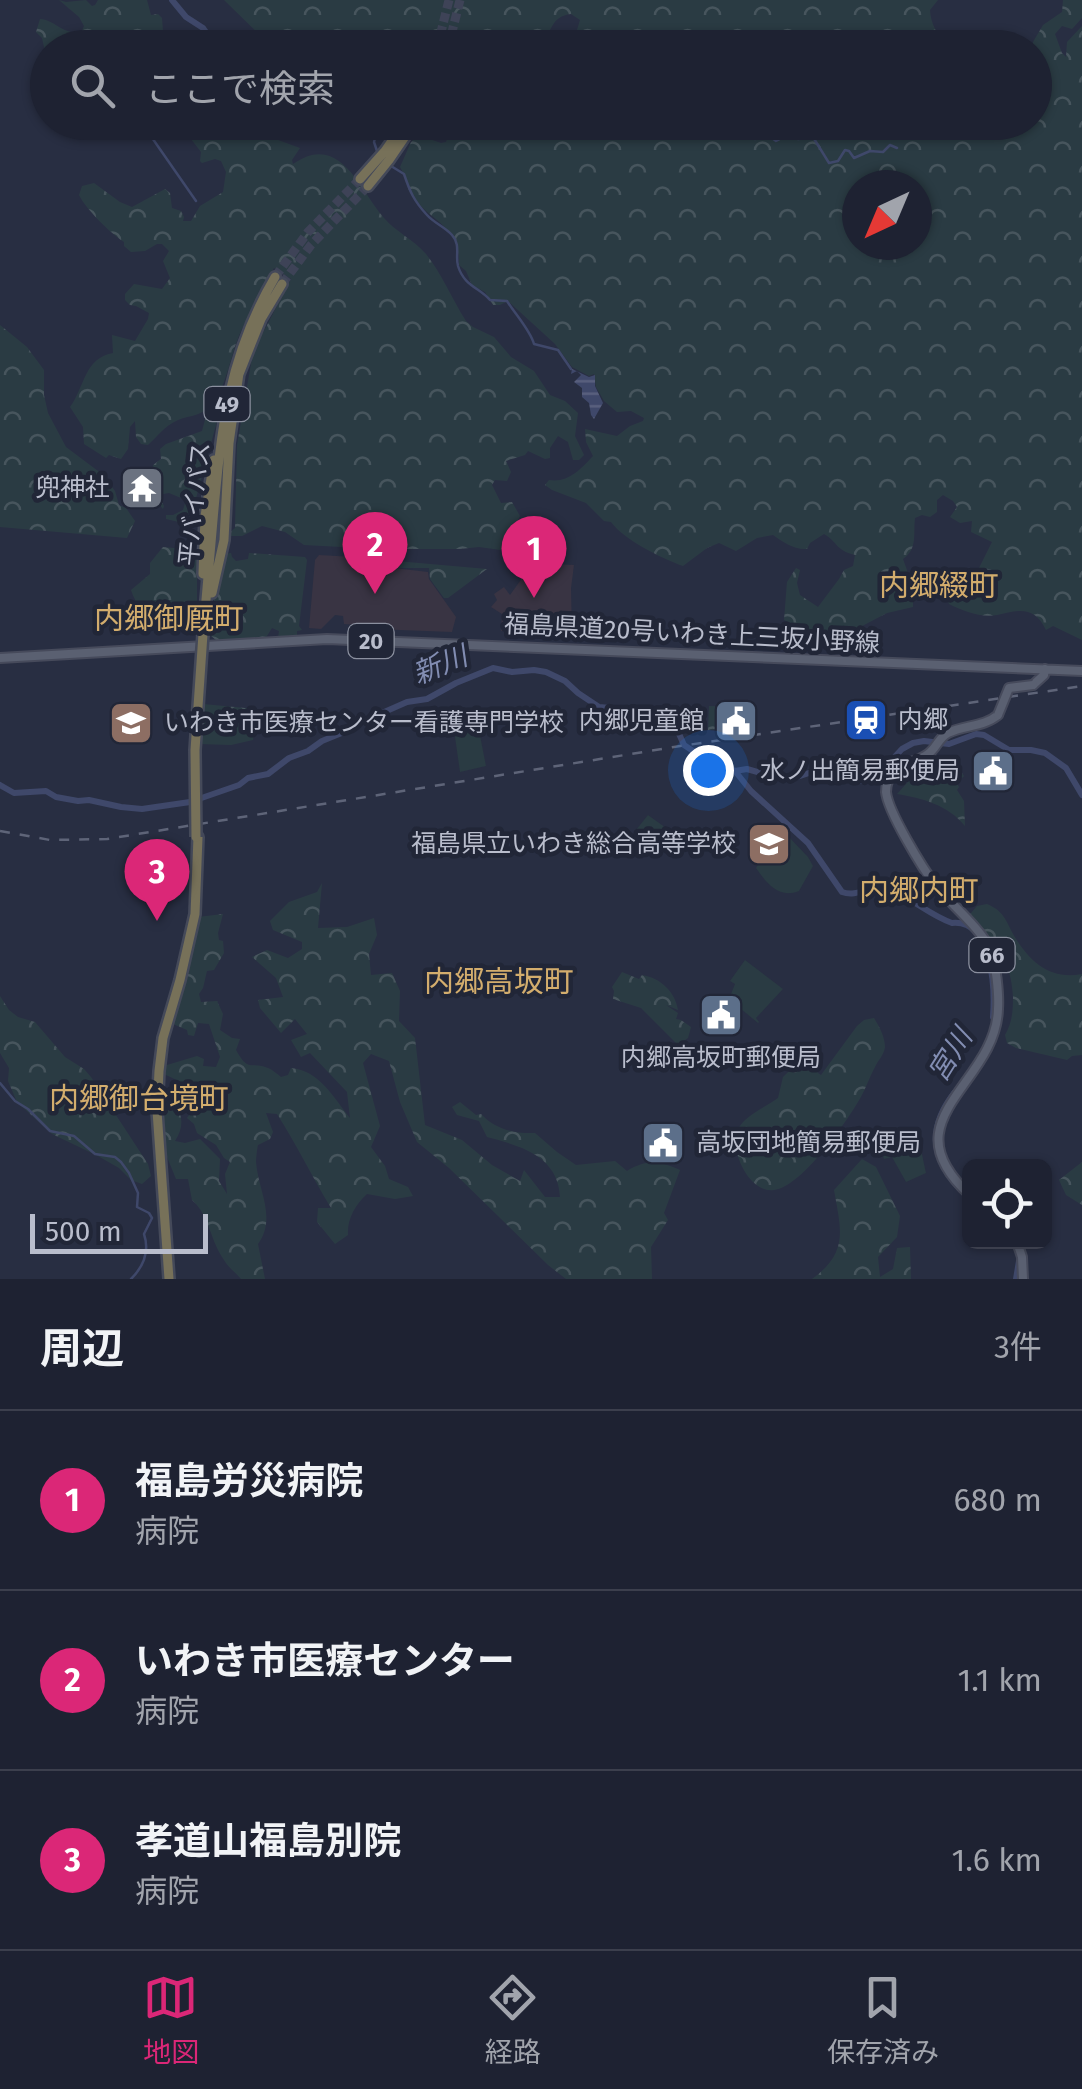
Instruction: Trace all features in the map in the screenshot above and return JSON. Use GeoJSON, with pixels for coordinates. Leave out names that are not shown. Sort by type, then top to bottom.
{"type":"FeatureCollection","features":[{"type":"Feature","properties":{"kind":"highway"},"geometry":{"type":"LineString","coordinates":[[393,148],[397,140]]}},
{"type":"Feature","properties":{"kind":"highway"},"geometry":{"type":"LineString","coordinates":[[365,181],[400,140]]}},
{"type":"Feature","properties":{"kind":"highway","name":"平バイパス"},"geometry":{"type":"LineString","coordinates":[[167,1279],[153,1111],[159,1056],[195,888],[196,736],[213,539],[224,418],[245,338],[258,308],[278,281],[240,374],[225,442],[213,539]]}},
{"type":"Feature","properties":{"kind":"highway"},"geometry":{"type":"LineString","coordinates":[[205,633],[203,538],[208,489],[228,389],[245,338]]}},
{"type":"Feature","properties":{"kind":"highway"},"geometry":{"type":"LineString","coordinates":[[205,633],[224,540],[230,430],[240,374]]}},
{"type":"Feature","properties":{"kind":"main road","name":"福島県道20号いわき上三坂小野線"},"geometry":{"type":"LineString","coordinates":[[0,658],[327,639],[1082,670]]}},
{"type":"Feature","properties":{"kind":"main road","name":"66"},"geometry":{"type":"LineString","coordinates":[[962,1187],[943,1164],[939,1130],[946,1110],[988,1052],[993,1038],[998,1009],[992,956],[986,941],[936,886],[920,862],[886,791],[896,770],[925,756],[946,733],[991,721],[998,715],[1008,688],[1033,686],[1044,676],[1045,669]]}},
{"type":"Feature","properties":{"kind":"main road"},"geometry":{"type":"LineString","coordinates":[[1020,1249],[1024,1279]]}},
{"type":"Feature","properties":{"kind":"shaded area"},"geometry":{"type":"Polygon","coordinates":[[[319,555],[372,558],[386,567],[428,572],[456,617],[452,632],[374,629],[344,624],[343,616],[335,615],[321,629],[309,628],[315,560],[319,555]]]}},
{"type":"Feature","properties":{"kind":"shaded area"},"geometry":{"type":"Polygon","coordinates":[[[533,563],[574,565],[572,634],[501,631],[502,614],[491,607],[497,600],[494,594],[504,587],[510,595],[533,563]]]}},
{"type":"Feature","properties":{"kind":"green space"},"geometry":{"type":"Polygon","coordinates":[[[59,0],[86,0],[92,6],[98,0],[147,0],[151,15],[162,18],[163,30],[82,30],[79,17],[59,0]]]}},
{"type":"Feature","properties":{"kind":"green space"},"geometry":{"type":"Polygon","coordinates":[[[224,0],[938,0],[930,10],[936,30],[577,30],[580,20],[571,14],[555,21],[550,30],[255,30],[224,0]]]}},
{"type":"Feature","properties":{"kind":"green space"},"geometry":{"type":"Polygon","coordinates":[[[1063,0],[1082,0],[1082,18],[1072,29],[1062,26],[1055,34],[1066,57],[1067,42],[1082,26],[1082,640],[1053,626],[1046,630],[1036,616],[1025,611],[985,616],[949,604],[942,581],[947,572],[967,578],[966,585],[976,591],[983,590],[986,582],[979,568],[992,542],[971,532],[972,521],[960,523],[950,517],[957,507],[943,495],[937,500],[937,512],[915,518],[913,546],[903,559],[913,587],[913,607],[887,613],[845,635],[795,629],[784,620],[787,582],[796,568],[800,570],[800,595],[818,607],[844,570],[853,566],[855,555],[824,534],[807,549],[793,547],[773,535],[757,538],[736,551],[719,543],[683,566],[634,542],[586,503],[545,485],[549,480],[573,474],[593,456],[585,429],[617,436],[644,418],[631,411],[617,412],[604,401],[594,374],[589,376],[572,367],[555,344],[508,301],[493,305],[485,292],[472,285],[459,265],[455,241],[412,196],[400,167],[413,140],[1052,140],[1052,30],[1040,30],[1062,12],[1063,0]]]}},
{"type":"Feature","properties":{"kind":"green space"},"geometry":{"type":"Polygon","coordinates":[[[40,19],[65,30],[37,30],[40,19]]]}},
{"type":"Feature","properties":{"kind":"green space"},"geometry":{"type":"Polygon","coordinates":[[[192,140],[278,140],[300,148],[293,164],[324,154],[336,159],[357,179],[384,218],[426,254],[466,321],[494,337],[511,357],[534,371],[550,395],[565,401],[578,413],[575,436],[584,455],[579,460],[573,460],[568,442],[558,436],[550,448],[550,458],[528,451],[506,461],[511,472],[507,481],[495,480],[492,485],[501,503],[512,502],[520,516],[501,550],[304,545],[285,532],[262,526],[242,536],[229,536],[235,528],[237,445],[253,352],[291,279],[274,268],[241,331],[221,389],[209,408],[173,422],[148,445],[141,444],[136,437],[135,421],[130,427],[128,449],[121,459],[109,455],[106,458],[84,444],[83,427],[70,407],[86,374],[96,361],[113,353],[112,335],[135,341],[148,319],[149,313],[130,305],[125,294],[134,284],[162,289],[170,278],[163,261],[169,251],[157,244],[145,251],[131,252],[92,213],[79,195],[82,186],[94,183],[132,207],[165,189],[170,193],[172,208],[181,211],[183,221],[191,221],[200,206],[223,192],[226,172],[221,161],[202,163],[201,152],[192,140]]]}},
{"type":"Feature","properties":{"kind":"green space"},"geometry":{"type":"Polygon","coordinates":[[[0,325],[27,347],[44,370],[48,413],[66,447],[102,474],[115,491],[119,505],[135,521],[127,538],[0,527],[0,325]]]}},
{"type":"Feature","properties":{"kind":"green space"},"geometry":{"type":"Polygon","coordinates":[[[219,414],[192,525],[166,519],[166,515],[183,510],[186,500],[163,494],[163,509],[149,493],[156,483],[152,472],[153,465],[161,459],[160,449],[202,431],[206,416],[219,414]]]}},
{"type":"Feature","properties":{"kind":"green space"},"geometry":{"type":"Polygon","coordinates":[[[163,547],[195,550],[197,554],[197,623],[157,617],[135,600],[131,590],[150,574],[150,563],[163,547]]]}},
{"type":"Feature","properties":{"kind":"green space"},"geometry":{"type":"Polygon","coordinates":[[[231,553],[236,561],[248,559],[249,553],[305,557],[299,626],[302,630],[297,631],[297,638],[278,638],[279,631],[272,628],[265,639],[217,641],[210,635],[215,591],[225,554],[231,553]]]}},
{"type":"Feature","properties":{"kind":"green space"},"geometry":{"type":"Polygon","coordinates":[[[381,563],[487,569],[444,598],[430,579],[429,568],[381,563]]]}},
{"type":"Feature","properties":{"kind":"green space"},"geometry":{"type":"Polygon","coordinates":[[[203,704],[257,709],[253,740],[231,745],[200,744],[203,704]]]}},
{"type":"Feature","properties":{"kind":"green space"},"geometry":{"type":"Polygon","coordinates":[[[709,706],[739,707],[739,728],[708,730],[709,706]]]}},
{"type":"Feature","properties":{"kind":"green space"},"geometry":{"type":"Polygon","coordinates":[[[476,715],[486,766],[460,772],[454,730],[473,727],[472,716],[476,715]]]}},
{"type":"Feature","properties":{"kind":"green space"},"geometry":{"type":"Polygon","coordinates":[[[951,761],[951,767],[957,766],[964,776],[953,777],[964,801],[965,826],[934,804],[897,794],[917,772],[951,761]]]}},
{"type":"Feature","properties":{"kind":"green space"},"geometry":{"type":"Polygon","coordinates":[[[648,815],[680,838],[676,843],[667,847],[636,830],[648,815]]]}},
{"type":"Feature","properties":{"kind":"green space"},"geometry":{"type":"Polygon","coordinates":[[[787,835],[813,866],[799,891],[792,893],[774,889],[756,868],[787,835]]]}},
{"type":"Feature","properties":{"kind":"green space"},"geometry":{"type":"Polygon","coordinates":[[[322,883],[318,928],[347,927],[374,918],[377,935],[369,954],[371,975],[392,973],[400,991],[399,1021],[415,1038],[425,1125],[462,1140],[492,1165],[520,1181],[524,1170],[545,1197],[560,1197],[558,1183],[545,1162],[525,1149],[487,1137],[479,1121],[457,1115],[452,1107],[460,1102],[499,1127],[535,1133],[576,1165],[615,1161],[627,1171],[653,1163],[680,1170],[664,1213],[668,1220],[651,1247],[652,1279],[566,1279],[548,1265],[417,1142],[389,1061],[371,1054],[363,1063],[380,1126],[371,1147],[389,1179],[408,1187],[413,1196],[395,1199],[367,1194],[353,1213],[348,1235],[335,1244],[317,1222],[318,1208],[331,1208],[277,1114],[266,1113],[273,1132],[270,1139],[258,1145],[256,1162],[266,1214],[258,1244],[265,1279],[241,1279],[228,1265],[203,1213],[192,1200],[188,1179],[176,1179],[165,1152],[161,1091],[180,1113],[181,1127],[175,1141],[200,1139],[220,1159],[219,1181],[227,1194],[225,1174],[230,1162],[216,1145],[197,1133],[187,1118],[196,1103],[195,1097],[183,1084],[161,1073],[162,1061],[167,1065],[197,1056],[204,1059],[203,1066],[216,1067],[220,1057],[209,1024],[198,1023],[194,1036],[188,1035],[187,1030],[173,1024],[173,1016],[198,917],[223,914],[218,933],[224,953],[214,970],[207,971],[199,994],[201,1002],[217,1001],[223,1014],[220,1030],[240,1039],[236,1050],[247,1064],[268,1068],[281,1077],[288,1075],[291,1068],[310,1074],[325,1086],[350,1118],[347,1092],[310,1053],[301,1057],[291,1040],[307,1034],[295,1019],[281,1033],[260,1008],[258,1000],[283,997],[276,978],[252,957],[267,950],[288,958],[302,949],[302,942],[273,930],[270,921],[289,902],[317,892],[322,883]]]}},
{"type":"Feature","properties":{"kind":"green space"},"geometry":{"type":"Polygon","coordinates":[[[987,904],[1002,914],[1036,963],[1061,975],[1082,974],[1082,1055],[1067,1060],[1007,1043],[1005,1035],[1013,1002],[1009,971],[993,944],[966,919],[977,906],[987,904]]]}},
{"type":"Feature","properties":{"kind":"green space"},"geometry":{"type":"Polygon","coordinates":[[[745,960],[783,989],[756,1018],[758,1023],[729,999],[735,984],[730,981],[745,960]]]}},
{"type":"Feature","properties":{"kind":"green space"},"geometry":{"type":"Polygon","coordinates":[[[622,972],[639,979],[642,975],[655,979],[666,987],[678,1010],[666,1005],[678,1013],[676,1019],[691,1027],[688,1038],[678,1045],[641,1008],[613,999],[612,987],[622,972]]]}},
{"type":"Feature","properties":{"kind":"green space"},"geometry":{"type":"Polygon","coordinates":[[[0,996],[9,1010],[35,1022],[65,1057],[91,1077],[148,1164],[151,1176],[142,1184],[98,1156],[52,1134],[17,1102],[8,1081],[9,1068],[0,1053],[0,996]]]}},
{"type":"Feature","properties":{"kind":"green space"},"geometry":{"type":"Polygon","coordinates":[[[874,1018],[883,1036],[884,1050],[843,1125],[797,1178],[774,1190],[757,1185],[744,1170],[736,1150],[740,1126],[778,1098],[783,1077],[809,1052],[821,1075],[857,1026],[874,1018]]]}},
{"type":"Feature","properties":{"kind":"green space"},"geometry":{"type":"Polygon","coordinates":[[[893,1133],[896,1139],[912,1133],[918,1136],[926,1173],[906,1182],[892,1157],[884,1159],[881,1134],[893,1133]]]}},
{"type":"Feature","properties":{"kind":"green space"},"geometry":{"type":"Polygon","coordinates":[[[862,1159],[876,1167],[900,1216],[897,1237],[878,1257],[880,1277],[893,1269],[897,1248],[910,1247],[911,1279],[812,1279],[832,1259],[840,1239],[834,1190],[862,1159]]]}},
{"type":"Feature","properties":{"kind":"green space"},"geometry":{"type":"Polygon","coordinates":[[[1082,1162],[1082,1205],[1066,1195],[1059,1180],[1082,1162]]]}},
{"type":"Feature","properties":{"kind":"water"},"geometry":{"type":"Polygon","coordinates":[[[578,372],[589,377],[595,375],[595,386],[603,403],[594,419],[589,403],[582,397],[582,388],[574,382],[581,375],[578,372]]]}},
{"type":"Feature","properties":{"kind":"waterway"},"geometry":{"type":"LineString","coordinates":[[172,0],[204,30]]}},
{"type":"Feature","properties":{"kind":"waterway"},"geometry":{"type":"LineString","coordinates":[[154,140],[196,201]]}},
{"type":"Feature","properties":{"kind":"waterway"},"geometry":{"type":"LineString","coordinates":[[375,140],[378,154]]}},
{"type":"Feature","properties":{"kind":"waterway"},"geometry":{"type":"LineString","coordinates":[[815,140],[829,163],[838,161],[845,150],[854,158],[870,151],[883,152],[890,145],[897,148]]}},
{"type":"Feature","properties":{"kind":"waterway"},"geometry":{"type":"LineString","coordinates":[[391,166],[404,174],[413,196],[430,218],[455,239],[458,266],[464,278],[490,300],[507,301],[534,344],[558,350],[571,369]]}},
{"type":"Feature","properties":{"kind":"waterway"},"geometry":{"type":"LineString","coordinates":[[135,602],[153,619],[149,626]]}},
{"type":"Feature","properties":{"kind":"waterway","name":"新川"},"geometry":{"type":"LineString","coordinates":[[0,785],[14,793],[46,791],[56,797],[142,809],[190,802],[268,774],[289,758],[357,724],[407,702],[427,699],[493,668],[546,672],[599,707],[659,717],[676,727],[684,745],[735,771],[747,769],[794,778],[836,764],[863,781],[875,778],[902,749],[913,743],[949,744],[976,734],[1009,750],[1045,753],[1066,768],[1082,795]]}},
{"type":"Feature","properties":{"kind":"waterway","name":"宮川"},"geometry":{"type":"LineString","coordinates":[[735,771],[751,791],[808,843],[842,892],[888,889],[944,920],[966,925],[976,932],[989,958],[993,1017]]}},
{"type":"Feature","properties":{"kind":"waterway"},"geometry":{"type":"LineString","coordinates":[[0,1083],[50,1131],[74,1136],[95,1154],[115,1157],[129,1173],[138,1193],[137,1207],[152,1218],[144,1234],[145,1258],[131,1279]]}},
{"type":"Feature","properties":{"kind":"waterway","name":"宮川"},"geometry":{"type":"LineString","coordinates":[[954,1093],[939,1121],[936,1147],[946,1172],[962,1191]]}},
{"type":"Feature","properties":{"kind":"waterway","name":"宮川"},"geometry":{"type":"LineString","coordinates":[[1016,1279],[1019,1261]]}},
{"type":"Feature","properties":{"kind":"tunnel"},"geometry":{"type":"LineString","coordinates":[[442,30],[449,0]]}},
{"type":"Feature","properties":{"kind":"tunnel"},"geometry":{"type":"LineString","coordinates":[[452,30],[460,0]]}},
{"type":"Feature","properties":{"kind":"tunnel"},"geometry":{"type":"LineString","coordinates":[[275,277],[308,232],[360,179]]}},
{"type":"Feature","properties":{"kind":"tunnel"},"geometry":{"type":"LineString","coordinates":[[282,284],[311,245],[368,186]]}},
{"type":"Feature","properties":{"kind":"railway"},"geometry":{"type":"LineString","coordinates":[[0,831],[50,840],[107,839],[1082,686]]}},
{"type":"Feature","properties":{"kind":"place","name":"兜神社"},"geometry":{"type":"Point","coordinates":[142,488]}},
{"type":"Feature","properties":{"kind":"place","name":"いわき市医療センター"},"geometry":{"type":"Point","coordinates":[375,594]}},
{"type":"Feature","properties":{"kind":"place","name":"福島労災病院"},"geometry":{"type":"Point","coordinates":[534,598]}},
{"type":"Feature","properties":{"kind":"place","name":"内郷"},"geometry":{"type":"Point","coordinates":[866,720]}},
{"type":"Feature","properties":{"kind":"place","name":"内郷児童館"},"geometry":{"type":"Point","coordinates":[736,721]}},
{"type":"Feature","properties":{"kind":"place","name":"いわき市医療センター看護専門学校"},"geometry":{"type":"Point","coordinates":[131,723]}},
{"type":"Feature","properties":{"kind":"place","name":"水ノ出簡易郵便局"},"geometry":{"type":"Point","coordinates":[993,771]}},
{"type":"Feature","properties":{"kind":"place","name":"福島県立いわき総合高等学校"},"geometry":{"type":"Point","coordinates":[769,844]}},
{"type":"Feature","properties":{"kind":"place","name":"孝道山福島別院"},"geometry":{"type":"Point","coordinates":[157,921]}},
{"type":"Feature","properties":{"kind":"place","name":"内郷高坂町郵便局"},"geometry":{"type":"Point","coordinates":[721,1015]}},
{"type":"Feature","properties":{"kind":"place","name":"高坂団地簡易郵便局"},"geometry":{"type":"Point","coordinates":[663,1143]}},
{"type":"Feature","properties":{"kind":"district","name":"内郷綴町"},"geometry":{"type":"Point","coordinates":[939,586]}},
{"type":"Feature","properties":{"kind":"district","name":"内郷御厩町"},"geometry":{"type":"Point","coordinates":[169,619]}},
{"type":"Feature","properties":{"kind":"district","name":"内郷内町"},"geometry":{"type":"Point","coordinates":[919,891]}},
{"type":"Feature","properties":{"kind":"district","name":"内郷高坂町"},"geometry":{"type":"Point","coordinates":[499,982]}},
{"type":"Feature","properties":{"kind":"district","name":"内郷御台境町"},"geometry":{"type":"Point","coordinates":[139,1099]}}]}
